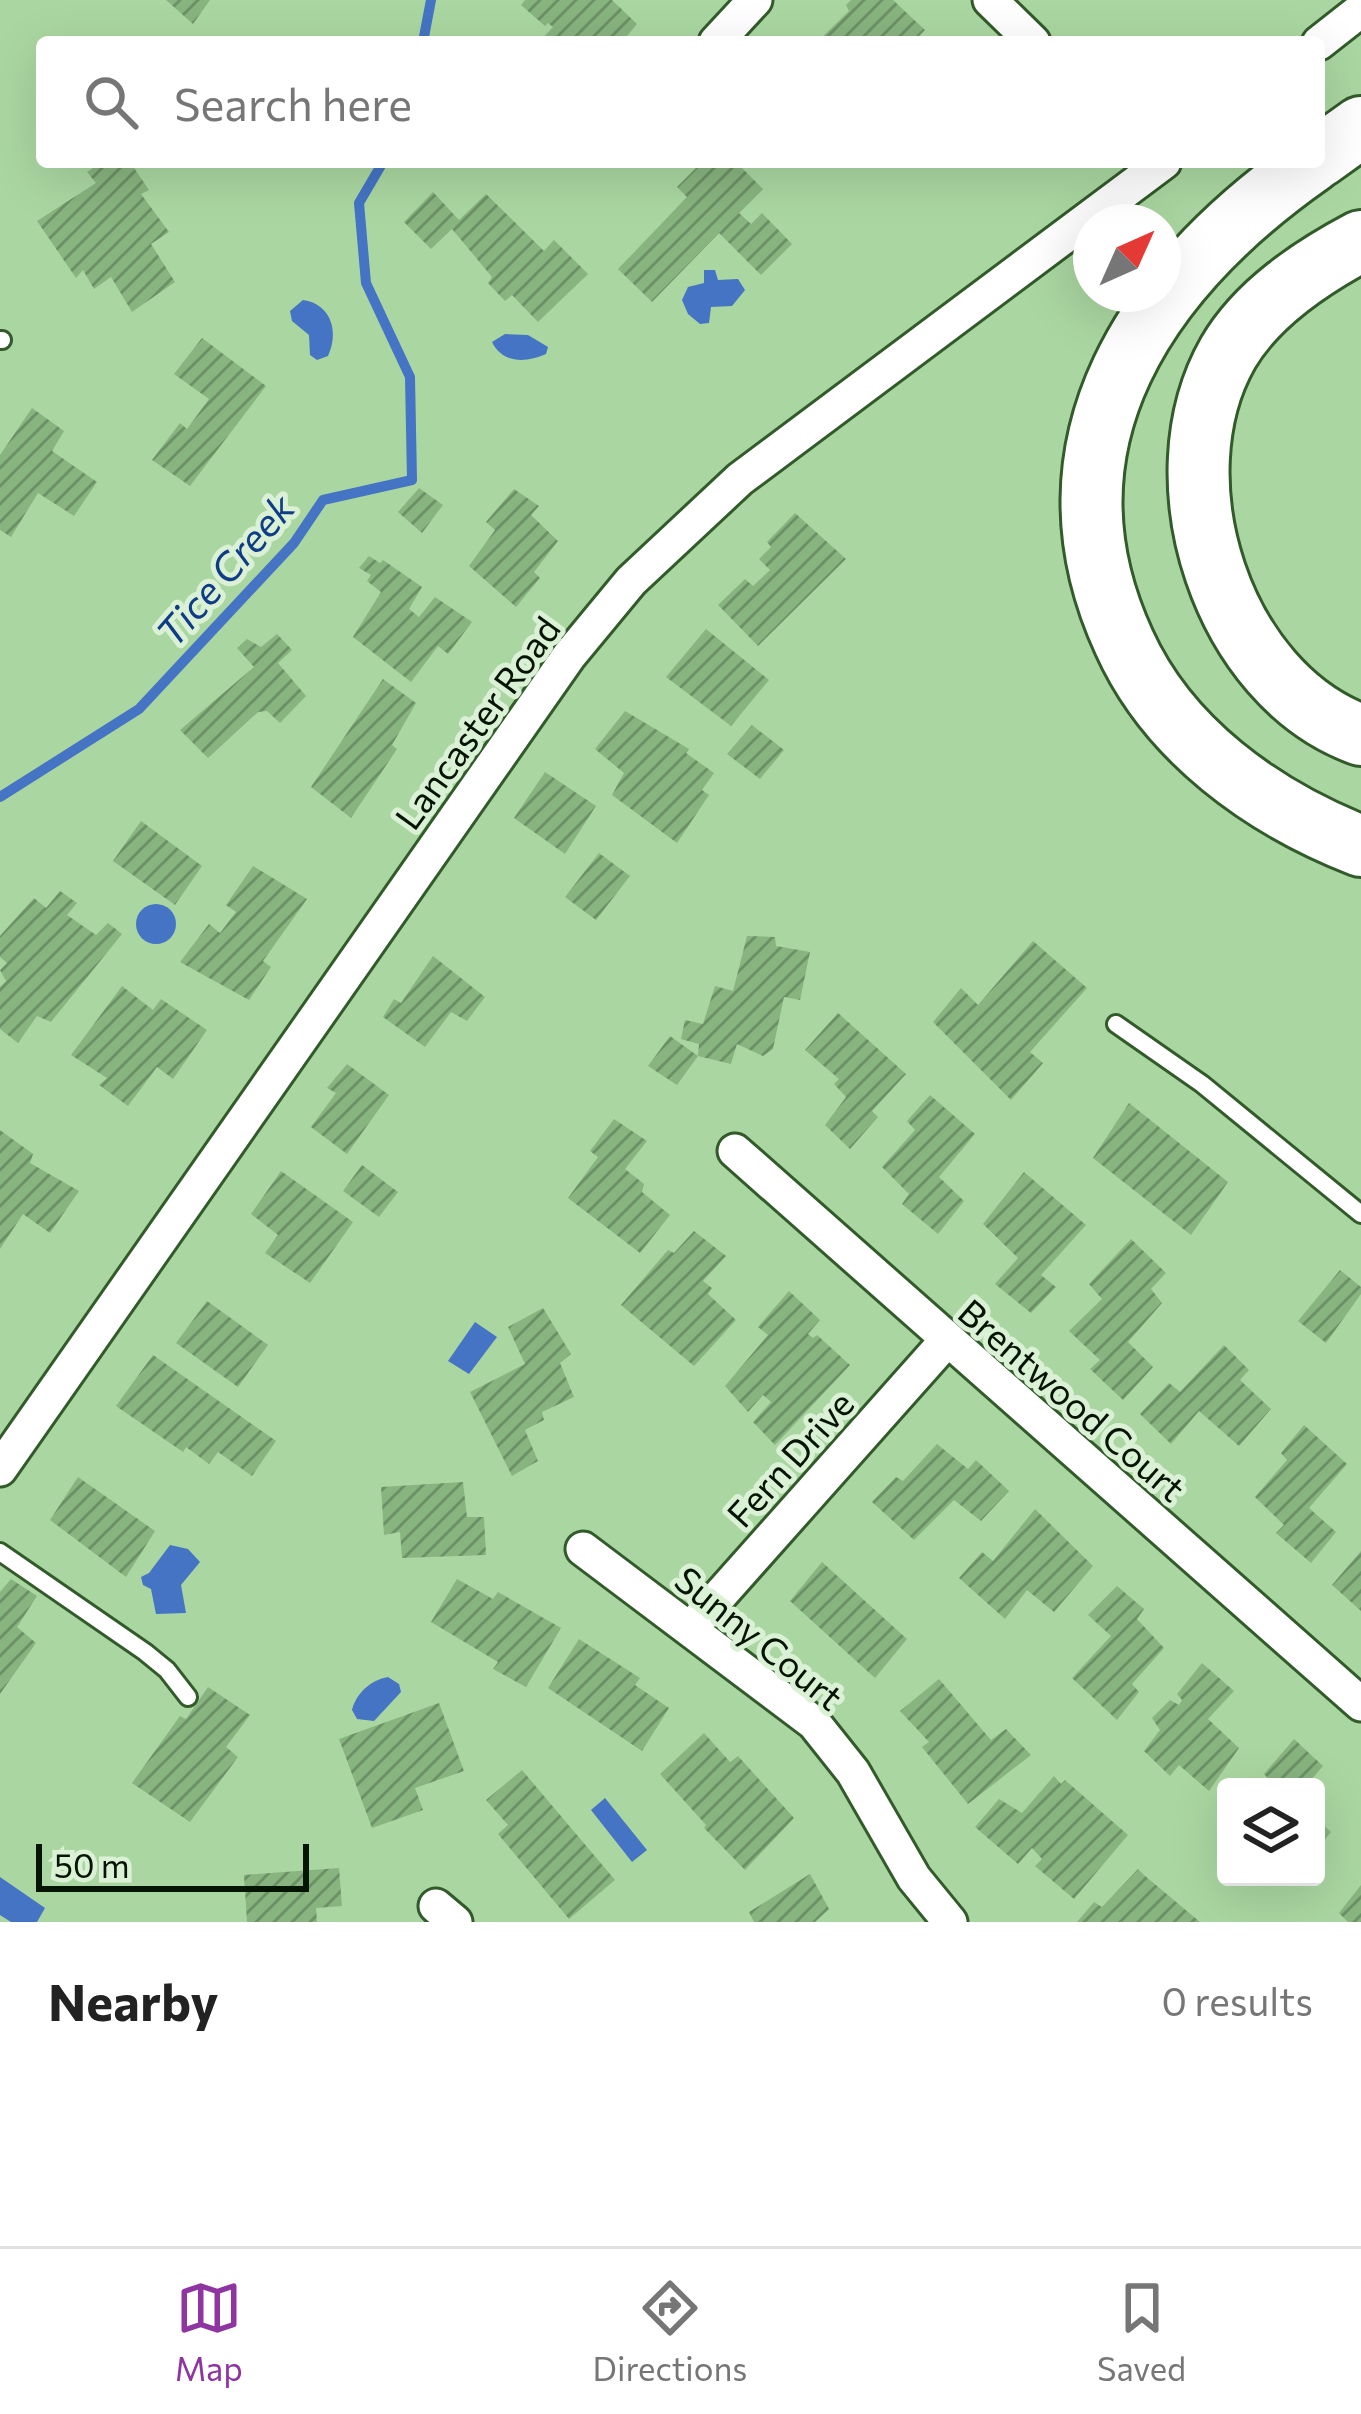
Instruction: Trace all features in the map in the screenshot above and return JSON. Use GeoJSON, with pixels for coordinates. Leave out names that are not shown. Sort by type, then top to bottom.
{"type":"FeatureCollection","features":[{"type":"Feature","properties":{"kind":"highway"},"geometry":{"type":"LineString","coordinates":[[1325,153],[1361,127]]}},
{"type":"Feature","properties":{"kind":"highway"},"geometry":{"type":"LineString","coordinates":[[1304,168],[1227,230],[1196,262],[1136,344],[1103,419],[1089,478],[1091,543],[1107,606],[1136,668],[1172,721],[1220,766],[1361,846]]}},
{"type":"Feature","properties":{"kind":"highway"},"geometry":{"type":"LineString","coordinates":[[1361,241],[1270,302],[1230,350],[1210,393],[1197,482],[1201,528],[1220,584],[1249,643],[1297,698],[1343,729],[1361,735]]}},
{"type":"Feature","properties":{"kind":"street"},"geometry":{"type":"LineString","coordinates":[[722,36],[755,0]]}},
{"type":"Feature","properties":{"kind":"street"},"geometry":{"type":"LineString","coordinates":[[990,0],[1027,36]]}},
{"type":"Feature","properties":{"kind":"street"},"geometry":{"type":"LineString","coordinates":[[1325,38],[1361,10]]}},
{"type":"Feature","properties":{"kind":"street","name":"Lancaster Road"},"geometry":{"type":"LineString","coordinates":[[4,1453],[568,656],[631,581],[740,479],[1153,168]]}},
{"type":"Feature","properties":{"kind":"street","name":"Brentwood Court"},"geometry":{"type":"LineString","coordinates":[[735,1151],[1361,1704]]}},
{"type":"Feature","properties":{"kind":"street","name":"Fern Drive"},"geometry":{"type":"LineString","coordinates":[[690,1629],[947,1340]]}},
{"type":"Feature","properties":{"kind":"street","name":"Sunny Court"},"geometry":{"type":"LineString","coordinates":[[583,1549],[814,1723],[853,1772],[914,1878],[950,1922]]}},
{"type":"Feature","properties":{"kind":"lane"},"geometry":{"type":"LineString","coordinates":[[1116,1024],[1202,1084],[1361,1214]]}},
{"type":"Feature","properties":{"kind":"lane"},"geometry":{"type":"LineString","coordinates":[[0,1552],[146,1652],[188,1696]]}},
{"type":"Feature","properties":{"kind":"water"},"geometry":{"type":"Polygon","coordinates":[[[704,270],[715,270],[718,280],[738,279],[745,290],[732,306],[711,307],[709,323],[700,324],[682,300],[688,287],[704,283],[704,270]]]}},
{"type":"Feature","properties":{"kind":"water"},"geometry":{"type":"Polygon","coordinates":[[[303,300],[321,307],[333,329],[328,356],[317,360],[310,355],[309,335],[292,321],[290,311],[303,300]]]}},
{"type":"Feature","properties":{"kind":"water"},"geometry":{"type":"Polygon","coordinates":[[[505,334],[528,335],[548,347],[546,354],[509,358],[492,342],[505,334]]]}},
{"type":"Feature","properties":{"kind":"water"},"geometry":{"type":"Polygon","coordinates":[[[156,904],[170,910],[176,924],[170,938],[156,944],[142,938],[136,924],[142,910],[156,904]]]}},
{"type":"Feature","properties":{"kind":"water"},"geometry":{"type":"Polygon","coordinates":[[[475,1322],[497,1337],[469,1374],[448,1361],[475,1322]]]}},
{"type":"Feature","properties":{"kind":"water"},"geometry":{"type":"Polygon","coordinates":[[[170,1545],[188,1549],[200,1562],[181,1585],[186,1613],[156,1614],[151,1589],[141,1577],[170,1545]]]}},
{"type":"Feature","properties":{"kind":"water"},"geometry":{"type":"Polygon","coordinates":[[[388,1677],[399,1684],[401,1692],[374,1721],[357,1719],[352,1710],[361,1693],[388,1677]]]}},
{"type":"Feature","properties":{"kind":"water"},"geometry":{"type":"Polygon","coordinates":[[[605,1798],[647,1850],[632,1862],[591,1810],[605,1798]]]}},
{"type":"Feature","properties":{"kind":"water"},"geometry":{"type":"Polygon","coordinates":[[[0,1877],[45,1908],[37,1922],[11,1922],[0,1915],[0,1877]]]}},
{"type":"Feature","properties":{"kind":"building"},"geometry":{"type":"Polygon","coordinates":[[[166,0],[210,0],[193,24],[166,0]]]}},
{"type":"Feature","properties":{"kind":"building"},"geometry":{"type":"Polygon","coordinates":[[[525,0],[612,0],[637,24],[627,36],[545,36],[553,27],[545,26],[521,5],[525,0]]]}},
{"type":"Feature","properties":{"kind":"building"},"geometry":{"type":"Polygon","coordinates":[[[851,0],[893,0],[925,30],[919,36],[823,36],[849,11],[846,5],[851,0]]]}},
{"type":"Feature","properties":{"kind":"building"},"geometry":{"type":"Polygon","coordinates":[[[134,168],[149,190],[141,194],[169,232],[151,244],[175,282],[132,312],[111,277],[94,289],[83,270],[76,278],[37,221],[96,183],[87,172],[134,168]]]}},
{"type":"Feature","properties":{"kind":"building"},"geometry":{"type":"Polygon","coordinates":[[[696,168],[742,168],[763,189],[739,213],[751,224],[762,213],[792,244],[761,275],[719,233],[652,302],[618,269],[687,197],[677,187],[696,168]]]}},
{"type":"Feature","properties":{"kind":"building"},"geometry":{"type":"Polygon","coordinates":[[[433,192],[459,220],[486,194],[544,251],[554,240],[588,274],[538,322],[512,295],[505,301],[488,283],[492,277],[452,229],[431,249],[404,222],[433,192]]]}},
{"type":"Feature","properties":{"kind":"building"},"geometry":{"type":"Polygon","coordinates":[[[202,338],[266,386],[190,486],[152,460],[180,423],[187,429],[209,399],[174,374],[202,338]]]}},
{"type":"Feature","properties":{"kind":"building"},"geometry":{"type":"Polygon","coordinates":[[[32,408],[64,431],[52,451],[97,482],[74,516],[38,493],[11,537],[0,530],[0,455],[32,408]]]}},
{"type":"Feature","properties":{"kind":"building"},"geometry":{"type":"Polygon","coordinates":[[[419,488],[443,505],[422,533],[398,512],[419,488]]]}},
{"type":"Feature","properties":{"kind":"building"},"geometry":{"type":"Polygon","coordinates":[[[514,489],[539,506],[531,515],[558,541],[534,572],[540,578],[516,607],[469,566],[495,530],[486,522],[514,489]]]}},
{"type":"Feature","properties":{"kind":"building"},"geometry":{"type":"Polygon","coordinates":[[[795,513],[846,559],[758,646],[718,605],[745,579],[753,586],[770,570],[759,559],[771,547],[767,542],[795,513]]]}},
{"type":"Feature","properties":{"kind":"building"},"geometry":{"type":"Polygon","coordinates":[[[369,556],[380,563],[383,560],[422,587],[409,609],[419,617],[435,597],[472,622],[448,654],[438,646],[411,682],[353,637],[381,592],[367,581],[371,575],[359,568],[369,556]]]}},
{"type":"Feature","properties":{"kind":"building"},"geometry":{"type":"Polygon","coordinates":[[[706,629],[769,680],[731,726],[666,677],[706,629]]]}},
{"type":"Feature","properties":{"kind":"building"},"geometry":{"type":"Polygon","coordinates":[[[277,634],[292,650],[278,663],[306,696],[280,723],[267,711],[258,712],[208,758],[180,730],[254,667],[237,648],[247,639],[261,647],[277,634]]]}},
{"type":"Feature","properties":{"kind":"building"},"geometry":{"type":"Polygon","coordinates":[[[383,679],[416,703],[392,745],[397,749],[351,818],[311,787],[383,679]]]}},
{"type":"Feature","properties":{"kind":"building"},"geometry":{"type":"Polygon","coordinates":[[[625,711],[689,749],[686,753],[714,773],[702,790],[709,795],[677,843],[612,795],[624,773],[595,749],[625,711]]]}},
{"type":"Feature","properties":{"kind":"building"},"geometry":{"type":"Polygon","coordinates":[[[752,725],[784,750],[760,779],[727,754],[752,725]]]}},
{"type":"Feature","properties":{"kind":"building"},"geometry":{"type":"Polygon","coordinates":[[[545,772],[596,806],[565,854],[514,818],[545,772]]]}},
{"type":"Feature","properties":{"kind":"building"},"geometry":{"type":"Polygon","coordinates":[[[141,821],[202,866],[175,905],[113,861],[141,821]]]}},
{"type":"Feature","properties":{"kind":"building"},"geometry":{"type":"Polygon","coordinates":[[[599,853],[630,876],[596,920],[565,897],[599,853]]]}},
{"type":"Feature","properties":{"kind":"building"},"geometry":{"type":"Polygon","coordinates":[[[253,866],[307,899],[263,961],[271,967],[249,1000],[180,962],[209,924],[220,933],[236,912],[226,905],[253,866]]]}},
{"type":"Feature","properties":{"kind":"building"},"geometry":{"type":"Polygon","coordinates":[[[60,891],[77,903],[67,915],[96,935],[108,923],[122,934],[51,1022],[37,1016],[18,1043],[0,1029],[0,987],[6,981],[0,970],[7,963],[0,957],[0,936],[34,898],[46,908],[60,891]]]}},
{"type":"Feature","properties":{"kind":"building"},"geometry":{"type":"Polygon","coordinates":[[[747,936],[775,937],[776,946],[810,952],[800,1000],[784,997],[773,1049],[763,1056],[737,1044],[731,1064],[698,1056],[699,1044],[681,1039],[685,1020],[703,1024],[715,986],[733,991],[747,936]]]}},
{"type":"Feature","properties":{"kind":"building"},"geometry":{"type":"Polygon","coordinates":[[[1033,941],[1087,988],[1030,1052],[1043,1063],[1011,1100],[933,1022],[961,988],[978,1005],[1033,941]]]}},
{"type":"Feature","properties":{"kind":"building"},"geometry":{"type":"Polygon","coordinates":[[[433,956],[485,997],[467,1021],[451,1012],[425,1047],[383,1017],[394,999],[401,1003],[433,956]]]}},
{"type":"Feature","properties":{"kind":"building"},"geometry":{"type":"Polygon","coordinates":[[[122,986],[153,1010],[161,999],[207,1030],[173,1079],[157,1067],[128,1106],[99,1085],[107,1078],[71,1055],[122,986]]]}},
{"type":"Feature","properties":{"kind":"building"},"geometry":{"type":"Polygon","coordinates":[[[838,1013],[906,1074],[872,1111],[878,1117],[850,1149],[825,1125],[846,1097],[834,1084],[839,1079],[805,1050],[838,1013]]]}},
{"type":"Feature","properties":{"kind":"building"},"geometry":{"type":"Polygon","coordinates":[[[670,1036],[698,1056],[677,1085],[648,1066],[670,1036]]]}},
{"type":"Feature","properties":{"kind":"building"},"geometry":{"type":"Polygon","coordinates":[[[347,1064],[389,1095],[347,1154],[311,1127],[336,1093],[327,1088],[347,1064]]]}},
{"type":"Feature","properties":{"kind":"building"},"geometry":{"type":"Polygon","coordinates":[[[930,1095],[975,1134],[939,1177],[964,1201],[938,1234],[902,1204],[909,1194],[882,1167],[915,1130],[907,1121],[930,1095]]]}},
{"type":"Feature","properties":{"kind":"building"},"geometry":{"type":"Polygon","coordinates":[[[1129,1103],[1228,1182],[1191,1235],[1093,1158],[1129,1103]]]}},
{"type":"Feature","properties":{"kind":"building"},"geometry":{"type":"Polygon","coordinates":[[[614,1119],[647,1141],[625,1169],[644,1184],[642,1192],[670,1215],[640,1253],[568,1198],[598,1157],[590,1151],[614,1119]]]}},
{"type":"Feature","properties":{"kind":"building"},"geometry":{"type":"Polygon","coordinates":[[[0,1130],[33,1154],[30,1163],[79,1191],[50,1233],[23,1214],[0,1249],[0,1130]]]}},
{"type":"Feature","properties":{"kind":"building"},"geometry":{"type":"Polygon","coordinates":[[[362,1165],[398,1192],[379,1217],[343,1191],[362,1165]]]}},
{"type":"Feature","properties":{"kind":"building"},"geometry":{"type":"Polygon","coordinates":[[[281,1171],[353,1222],[310,1283],[265,1253],[278,1235],[251,1214],[281,1171]]]}},
{"type":"Feature","properties":{"kind":"building"},"geometry":{"type":"Polygon","coordinates":[[[1024,1172],[1086,1225],[1041,1275],[1056,1287],[1031,1313],[995,1284],[1018,1258],[983,1224],[1024,1172]]]}},
{"type":"Feature","properties":{"kind":"building"},"geometry":{"type":"Polygon","coordinates":[[[694,1231],[726,1256],[703,1281],[712,1288],[708,1294],[736,1320],[694,1366],[621,1305],[668,1250],[674,1253],[694,1231]]]}},
{"type":"Feature","properties":{"kind":"building"},"geometry":{"type":"Polygon","coordinates":[[[1131,1239],[1166,1273],[1151,1289],[1162,1303],[1128,1342],[1153,1367],[1123,1400],[1090,1369],[1100,1360],[1069,1331],[1102,1299],[1089,1284],[1131,1239]]]}},
{"type":"Feature","properties":{"kind":"building"},"geometry":{"type":"Polygon","coordinates":[[[1340,1270],[1361,1287],[1361,1294],[1326,1343],[1298,1321],[1340,1270]]]}},
{"type":"Feature","properties":{"kind":"building"},"geometry":{"type":"Polygon","coordinates":[[[789,1291],[820,1320],[808,1334],[817,1335],[850,1365],[775,1445],[753,1422],[771,1402],[763,1395],[748,1412],[725,1386],[768,1335],[758,1327],[789,1291]]]}},
{"type":"Feature","properties":{"kind":"building"},"geometry":{"type":"Polygon","coordinates":[[[207,1301],[268,1345],[238,1387],[176,1343],[207,1301]]]}},
{"type":"Feature","properties":{"kind":"building"},"geometry":{"type":"Polygon","coordinates":[[[543,1308],[571,1354],[560,1363],[574,1397],[542,1412],[544,1420],[525,1430],[538,1461],[512,1476],[470,1392],[525,1364],[508,1327],[543,1308]]]}},
{"type":"Feature","properties":{"kind":"building"},"geometry":{"type":"Polygon","coordinates":[[[1224,1345],[1249,1370],[1240,1380],[1271,1409],[1239,1446],[1199,1411],[1171,1444],[1140,1414],[1169,1383],[1180,1392],[1224,1345]]]}},
{"type":"Feature","properties":{"kind":"building"},"geometry":{"type":"Polygon","coordinates":[[[153,1355],[276,1441],[252,1476],[218,1452],[209,1464],[186,1447],[183,1452],[116,1406],[153,1355]]]}},
{"type":"Feature","properties":{"kind":"building"},"geometry":{"type":"Polygon","coordinates":[[[1304,1425],[1347,1464],[1309,1508],[1336,1532],[1311,1563],[1276,1533],[1284,1525],[1255,1497],[1287,1460],[1281,1453],[1304,1425]]]}},
{"type":"Feature","properties":{"kind":"building"},"geometry":{"type":"Polygon","coordinates":[[[937,1444],[968,1469],[976,1460],[1009,1491],[981,1521],[954,1500],[914,1540],[872,1502],[896,1477],[903,1481],[937,1444]]]}},
{"type":"Feature","properties":{"kind":"building"},"geometry":{"type":"Polygon","coordinates":[[[78,1477],[155,1531],[126,1577],[50,1520],[78,1477]]]}},
{"type":"Feature","properties":{"kind":"building"},"geometry":{"type":"Polygon","coordinates":[[[463,1482],[467,1517],[484,1517],[486,1555],[402,1558],[400,1532],[384,1535],[381,1487],[463,1482]]]}},
{"type":"Feature","properties":{"kind":"building"},"geometry":{"type":"Polygon","coordinates":[[[1035,1509],[1093,1566],[1054,1612],[1027,1590],[1005,1619],[959,1578],[982,1552],[993,1561],[1035,1509]]]}},
{"type":"Feature","properties":{"kind":"building"},"geometry":{"type":"Polygon","coordinates":[[[1361,1551],[1361,1611],[1332,1585],[1361,1551]]]}},
{"type":"Feature","properties":{"kind":"building"},"geometry":{"type":"Polygon","coordinates":[[[822,1562],[907,1639],[875,1678],[790,1601],[822,1562]]]}},
{"type":"Feature","properties":{"kind":"building"},"geometry":{"type":"Polygon","coordinates":[[[11,1579],[37,1596],[17,1627],[36,1643],[0,1694],[0,1592],[11,1579]]]}},
{"type":"Feature","properties":{"kind":"building"},"geometry":{"type":"Polygon","coordinates":[[[457,1579],[493,1599],[498,1592],[561,1628],[526,1687],[493,1669],[498,1662],[431,1622],[457,1579]]]}},
{"type":"Feature","properties":{"kind":"building"},"geometry":{"type":"Polygon","coordinates":[[[1117,1586],[1144,1609],[1137,1619],[1164,1648],[1132,1684],[1139,1692],[1117,1720],[1072,1678],[1111,1636],[1088,1615],[1117,1586]]]}},
{"type":"Feature","properties":{"kind":"building"},"geometry":{"type":"Polygon","coordinates":[[[579,1639],[640,1678],[635,1685],[669,1708],[642,1751],[548,1688],[579,1639]]]}},
{"type":"Feature","properties":{"kind":"building"},"geometry":{"type":"Polygon","coordinates":[[[1202,1663],[1234,1691],[1208,1719],[1239,1748],[1209,1791],[1179,1765],[1170,1776],[1144,1751],[1160,1730],[1152,1718],[1170,1700],[1179,1705],[1182,1700],[1177,1694],[1202,1663]]]}},
{"type":"Feature","properties":{"kind":"building"},"geometry":{"type":"Polygon","coordinates":[[[939,1679],[991,1740],[1006,1729],[1031,1755],[968,1804],[922,1747],[929,1742],[900,1711],[939,1679]]]}},
{"type":"Feature","properties":{"kind":"building"},"geometry":{"type":"Polygon","coordinates":[[[208,1687],[250,1715],[226,1747],[238,1757],[190,1822],[132,1783],[180,1716],[186,1719],[208,1687]]]}},
{"type":"Feature","properties":{"kind":"building"},"geometry":{"type":"Polygon","coordinates":[[[439,1703],[464,1771],[415,1788],[423,1810],[372,1828],[339,1739],[439,1703]]]}},
{"type":"Feature","properties":{"kind":"building"},"geometry":{"type":"Polygon","coordinates":[[[704,1733],[730,1762],[738,1756],[794,1818],[745,1870],[660,1774],[704,1733]]]}},
{"type":"Feature","properties":{"kind":"building"},"geometry":{"type":"Polygon","coordinates":[[[1294,1739],[1323,1766],[1313,1778],[1268,1778],[1264,1774],[1294,1739]]]}},
{"type":"Feature","properties":{"kind":"building"},"geometry":{"type":"Polygon","coordinates":[[[522,1770],[615,1880],[569,1919],[498,1834],[508,1825],[486,1800],[522,1770]]]}},
{"type":"Feature","properties":{"kind":"building"},"geometry":{"type":"Polygon","coordinates":[[[1054,1776],[1061,1784],[1065,1780],[1128,1835],[1074,1899],[1035,1866],[1042,1859],[1032,1848],[1018,1864],[975,1827],[999,1799],[1022,1813],[1054,1776]]]}},
{"type":"Feature","properties":{"kind":"building"},"geometry":{"type":"Polygon","coordinates":[[[339,1868],[342,1906],[316,1908],[317,1922],[247,1922],[244,1875],[339,1868]]]}},
{"type":"Feature","properties":{"kind":"building"},"geometry":{"type":"Polygon","coordinates":[[[1138,1869],[1200,1922],[1077,1922],[1094,1902],[1102,1907],[1138,1869]]]}},
{"type":"Feature","properties":{"kind":"building"},"geometry":{"type":"Polygon","coordinates":[[[810,1874],[829,1909],[815,1922],[754,1922],[749,1912],[810,1874]]]}},
{"type":"Feature","properties":{"kind":"building"},"geometry":{"type":"Polygon","coordinates":[[[1361,1885],[1361,1922],[1348,1922],[1339,1913],[1361,1885]]]}},
{"type":"Feature","properties":{"kind":"waterway","name":"Tice Creek"},"geometry":{"type":"LineString","coordinates":[[424,36],[431,0]]}},
{"type":"Feature","properties":{"kind":"waterway","name":"Tice Creek"},"geometry":{"type":"LineString","coordinates":[[0,797],[139,709],[294,543],[323,500],[412,480],[410,377],[366,283],[359,203],[379,168]]}}]}
